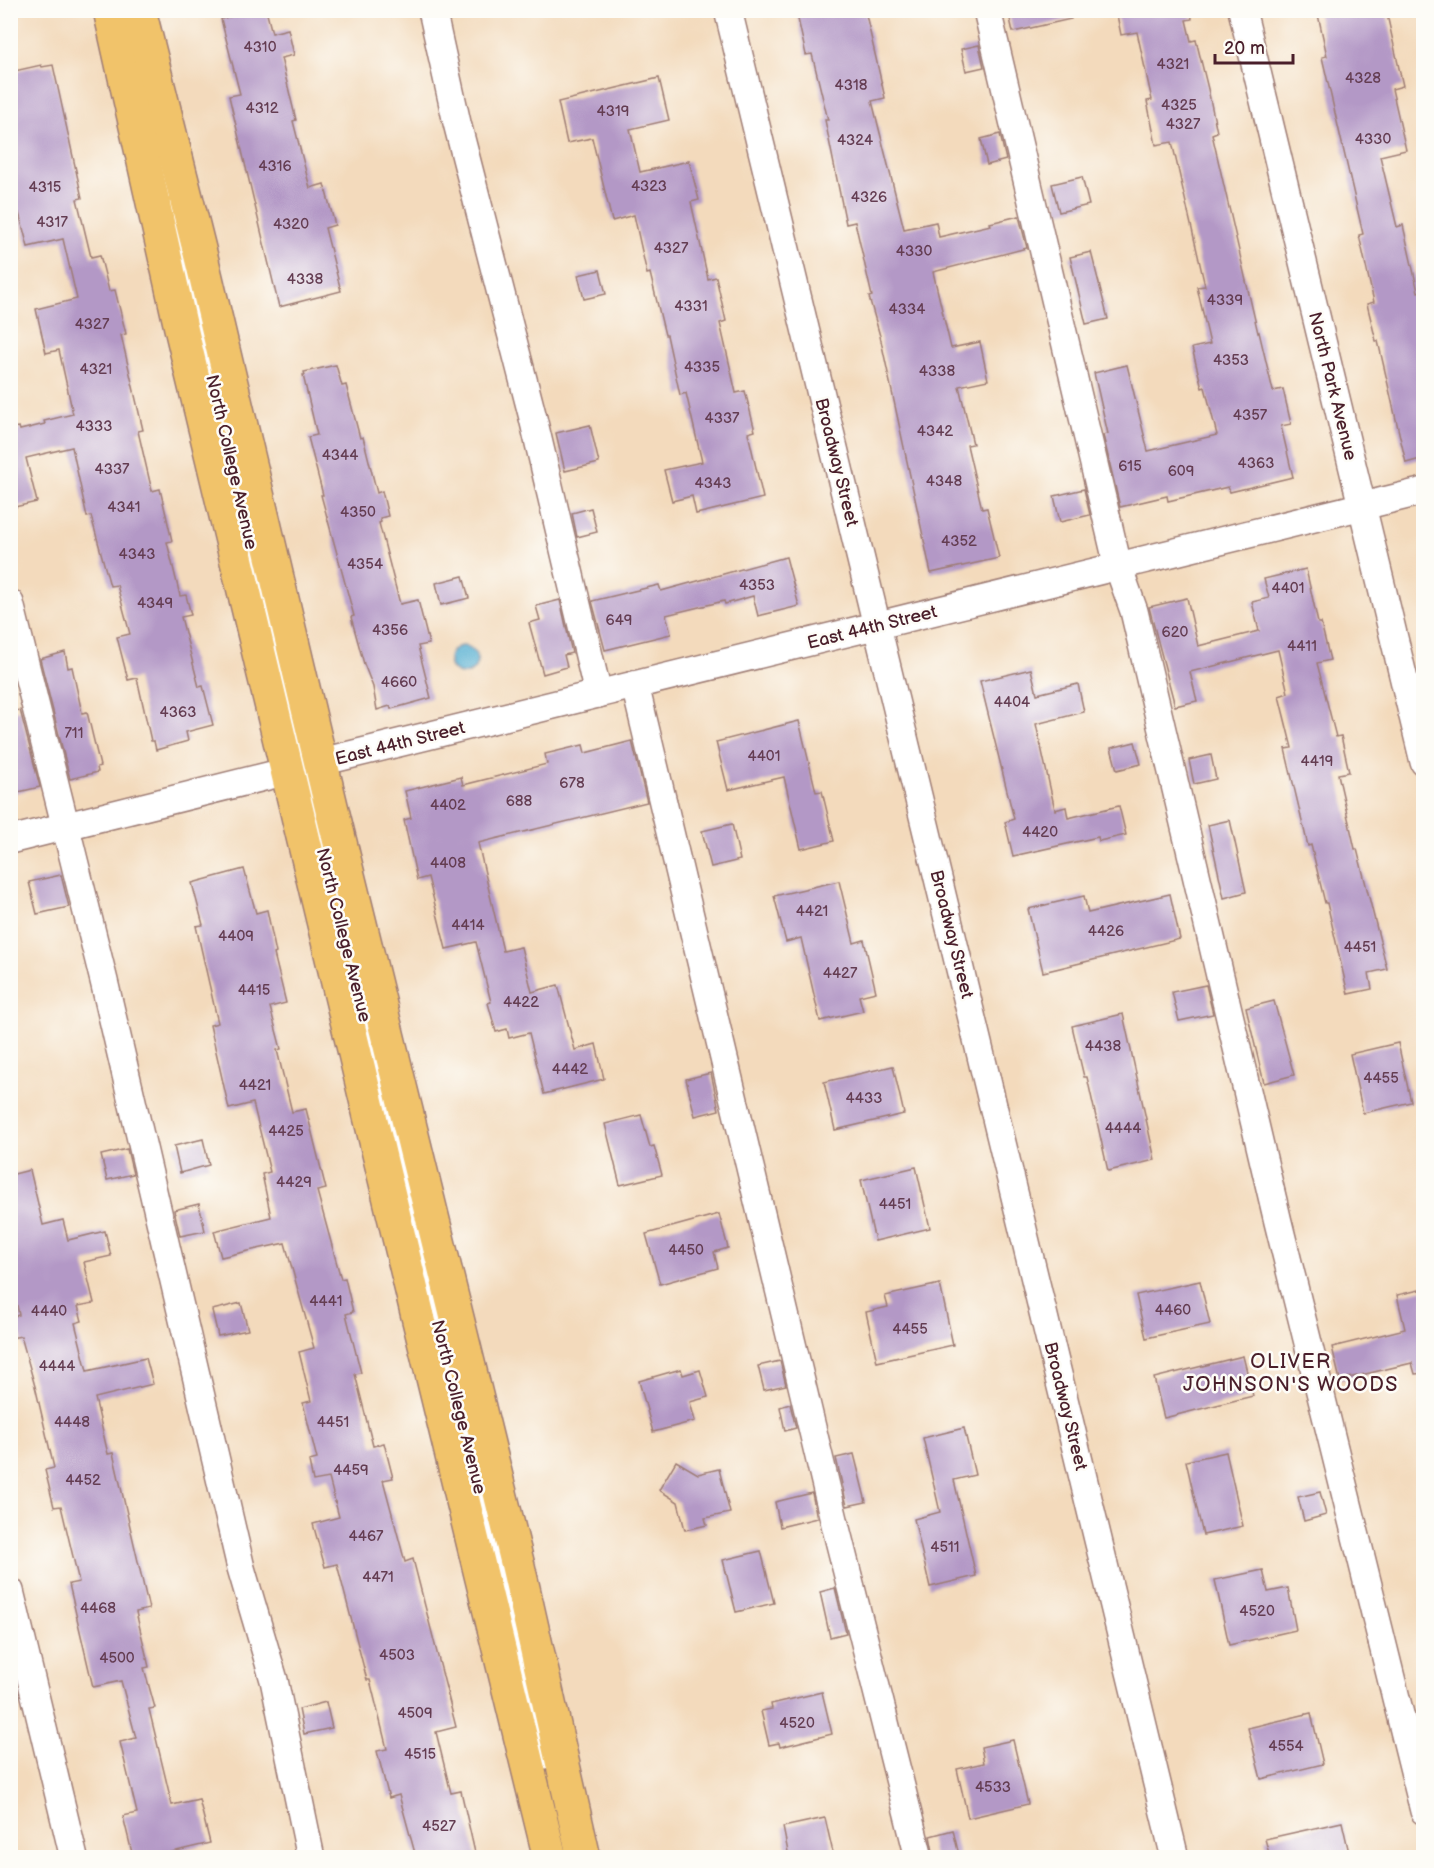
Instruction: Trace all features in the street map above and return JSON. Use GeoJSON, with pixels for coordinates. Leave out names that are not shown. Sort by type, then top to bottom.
{"type":"FeatureCollection","features":[{"type":"Feature","properties":{"kind":"main road","name":"North College Avenue"},"geometry":{"type":"LineString","coordinates":[[110,10],[181,328],[550,1857]]}},
{"type":"Feature","properties":{"kind":"main road","name":"North College Avenue"},"geometry":{"type":"LineString","coordinates":[[139,10],[516,1555],[584,1857]]}},
{"type":"Feature","properties":{"kind":"street","name":"North College Avenue"},"geometry":{"type":"LineString","coordinates":[[124,10],[424,1264],[570,1857]]}},
{"type":"Feature","properties":{"kind":"street"},"geometry":{"type":"LineString","coordinates":[[432,10],[457,123],[533,418],[598,694]]}},
{"type":"Feature","properties":{"kind":"street","name":"Broadway Street"},"geometry":{"type":"LineString","coordinates":[[728,10],[1175,1857]]}},
{"type":"Feature","properties":{"kind":"street"},"geometry":{"type":"LineString","coordinates":[[987,10],[1118,566],[1134,611],[1278,1222],[1424,1810]]}},
{"type":"Feature","properties":{"kind":"street","name":"North Park Avenue"},"geometry":{"type":"LineString","coordinates":[[1242,10],[1424,762]]}},
{"type":"Feature","properties":{"kind":"street","name":"East 44th Street"},"geometry":{"type":"LineString","coordinates":[[321,762],[1424,491]]}},
{"type":"Feature","properties":{"kind":"street"},"geometry":{"type":"LineString","coordinates":[[10,603],[66,826],[241,1568],[274,1680],[311,1857]]}},
{"type":"Feature","properties":{"kind":"street"},"geometry":{"type":"LineString","coordinates":[[635,685],[836,1528],[919,1857]]}},
{"type":"Feature","properties":{"kind":"street"},"geometry":{"type":"LineString","coordinates":[[10,840],[288,771]]}},
{"type":"Feature","properties":{"kind":"street"},"geometry":{"type":"LineString","coordinates":[[10,1591],[74,1857]]}},
{"type":"Feature","properties":{"kind":"water"},"geometry":{"type":"Polygon","coordinates":[[[463,646],[473,650],[477,660],[473,670],[463,674],[453,670],[449,660],[453,650],[463,646]]]}},
{"type":"Feature","properties":{"kind":"building"},"geometry":{"type":"Polygon","coordinates":[[[256,10],[266,10],[272,33],[288,29],[294,55],[281,58],[296,120],[293,121],[310,188],[324,184],[335,225],[325,228],[341,291],[279,307],[229,96],[240,94],[221,19],[256,10]]]}},
{"type":"Feature","properties":{"kind":"building"},"geometry":{"type":"Polygon","coordinates":[[[796,10],[865,10],[885,98],[872,101],[904,229],[936,222],[939,237],[1019,216],[1027,248],[933,272],[951,348],[980,342],[988,380],[959,386],[973,444],[967,445],[982,509],[987,508],[999,558],[931,573],[880,336],[869,297],[872,296],[855,222],[846,224],[825,120],[828,120],[812,54],[806,55],[796,10]]]}},
{"type":"Feature","properties":{"kind":"building"},"geometry":{"type":"Polygon","coordinates":[[[1008,10],[1070,10],[1071,19],[1013,32],[1008,10]]]}},
{"type":"Feature","properties":{"kind":"building"},"geometry":{"type":"Polygon","coordinates":[[[1116,10],[1191,10],[1192,19],[1186,20],[1191,41],[1196,40],[1208,89],[1217,132],[1212,134],[1258,333],[1273,391],[1283,389],[1291,424],[1281,426],[1293,477],[1230,492],[1228,487],[1168,501],[1167,496],[1120,507],[1103,435],[1108,434],[1094,373],[1127,365],[1148,451],[1217,435],[1192,348],[1210,344],[1197,287],[1205,286],[1172,142],[1156,145],[1147,101],[1152,100],[1137,32],[1121,35],[1116,10]]]}},
{"type":"Feature","properties":{"kind":"building"},"geometry":{"type":"Polygon","coordinates":[[[1317,10],[1386,10],[1403,86],[1392,89],[1406,150],[1380,156],[1397,227],[1403,225],[1418,292],[1424,291],[1424,458],[1406,463],[1378,341],[1376,341],[1367,304],[1374,302],[1359,235],[1363,234],[1322,57],[1327,56],[1317,10]]]}},
{"type":"Feature","properties":{"kind":"building"},"geometry":{"type":"Polygon","coordinates":[[[979,45],[984,67],[966,71],[961,49],[979,45]]]}},
{"type":"Feature","properties":{"kind":"building"},"geometry":{"type":"Polygon","coordinates":[[[41,65],[42,67],[53,65],[82,198],[77,199],[91,257],[100,255],[109,291],[115,290],[126,334],[121,335],[143,430],[138,431],[152,491],[160,489],[172,541],[167,542],[180,596],[186,595],[191,615],[181,617],[199,687],[203,686],[213,725],[186,732],[188,741],[156,750],[154,741],[151,741],[137,678],[128,680],[117,637],[130,634],[117,585],[110,586],[91,516],[87,517],[72,447],[26,458],[37,502],[10,508],[10,428],[19,427],[20,430],[73,414],[59,350],[46,353],[36,309],[77,299],[63,239],[28,247],[19,213],[10,215],[10,72],[41,65]]]}},
{"type":"Feature","properties":{"kind":"building"},"geometry":{"type":"Polygon","coordinates":[[[659,78],[669,120],[630,129],[640,172],[689,161],[699,200],[691,202],[708,279],[716,277],[726,321],[720,323],[736,393],[745,391],[755,431],[748,433],[763,498],[696,514],[692,496],[672,501],[664,470],[702,462],[686,393],[680,395],[667,335],[665,335],[650,273],[647,274],[634,215],[612,221],[592,138],[567,143],[558,102],[659,78]]]}},
{"type":"Feature","properties":{"kind":"building"},"geometry":{"type":"Polygon","coordinates":[[[1000,134],[1006,160],[987,165],[981,139],[1000,134]]]}},
{"type":"Feature","properties":{"kind":"building"},"geometry":{"type":"Polygon","coordinates":[[[1082,177],[1089,205],[1059,212],[1052,184],[1082,177]]]}},
{"type":"Feature","properties":{"kind":"building"},"geometry":{"type":"Polygon","coordinates":[[[1091,252],[1108,319],[1086,324],[1070,257],[1091,252]]]}},
{"type":"Feature","properties":{"kind":"building"},"geometry":{"type":"Polygon","coordinates":[[[600,270],[606,294],[584,299],[578,275],[600,270]]]}},
{"type":"Feature","properties":{"kind":"building"},"geometry":{"type":"Polygon","coordinates":[[[336,365],[342,386],[346,385],[360,438],[363,437],[377,493],[382,491],[388,516],[380,518],[379,523],[400,604],[418,600],[429,644],[418,646],[431,698],[391,709],[390,706],[377,710],[373,687],[351,617],[354,616],[321,495],[323,495],[308,437],[317,435],[304,372],[336,365]]]}},
{"type":"Feature","properties":{"kind":"building"},"geometry":{"type":"Polygon","coordinates":[[[590,425],[599,463],[565,471],[556,433],[590,425]]]}},
{"type":"Feature","properties":{"kind":"building"},"geometry":{"type":"Polygon","coordinates":[[[1084,489],[1090,515],[1060,522],[1054,496],[1084,489]]]}},
{"type":"Feature","properties":{"kind":"building"},"geometry":{"type":"Polygon","coordinates":[[[591,508],[597,532],[577,537],[572,513],[591,508]]]}},
{"type":"Feature","properties":{"kind":"building"},"geometry":{"type":"Polygon","coordinates":[[[786,557],[799,606],[758,616],[753,596],[725,604],[724,601],[666,615],[671,634],[605,650],[592,601],[659,585],[661,591],[786,557]]]}},
{"type":"Feature","properties":{"kind":"building"},"geometry":{"type":"Polygon","coordinates":[[[1306,569],[1318,623],[1321,623],[1330,660],[1317,663],[1336,737],[1341,736],[1349,772],[1338,774],[1387,969],[1369,973],[1372,989],[1348,994],[1327,903],[1325,903],[1311,845],[1308,846],[1285,749],[1292,748],[1279,696],[1288,693],[1278,650],[1190,672],[1197,701],[1175,706],[1149,607],[1187,598],[1198,646],[1259,631],[1252,602],[1269,598],[1264,579],[1306,569]]]}},
{"type":"Feature","properties":{"kind":"building"},"geometry":{"type":"Polygon","coordinates":[[[463,576],[469,598],[441,605],[436,583],[463,576]]]}},
{"type":"Feature","properties":{"kind":"building"},"geometry":{"type":"Polygon","coordinates":[[[560,600],[572,653],[564,655],[567,667],[543,674],[529,623],[540,620],[536,606],[560,600]]]}},
{"type":"Feature","properties":{"kind":"building"},"geometry":{"type":"Polygon","coordinates":[[[65,652],[68,668],[72,667],[82,713],[87,712],[100,766],[97,767],[98,772],[70,779],[40,659],[65,652]]]}},
{"type":"Feature","properties":{"kind":"building"},"geometry":{"type":"Polygon","coordinates":[[[1031,669],[1037,694],[1078,684],[1084,712],[1036,724],[1055,810],[1066,807],[1068,818],[1119,806],[1126,835],[1099,841],[1098,837],[1013,856],[1005,822],[1014,819],[980,681],[1031,669]]]}},
{"type":"Feature","properties":{"kind":"building"},"geometry":{"type":"Polygon","coordinates":[[[20,710],[40,787],[10,794],[10,712],[20,710]]]}},
{"type":"Feature","properties":{"kind":"building"},"geometry":{"type":"Polygon","coordinates":[[[799,721],[816,792],[822,791],[834,841],[801,849],[784,777],[728,790],[716,742],[799,721]]]}},
{"type":"Feature","properties":{"kind":"building"},"geometry":{"type":"Polygon","coordinates":[[[632,741],[647,802],[478,843],[503,951],[521,947],[532,992],[558,985],[575,1050],[596,1044],[604,1079],[544,1094],[529,1033],[509,1038],[507,1029],[496,1032],[476,942],[446,949],[428,877],[417,880],[404,820],[411,818],[405,791],[461,777],[463,785],[547,764],[545,754],[583,745],[585,753],[632,741]]]}},
{"type":"Feature","properties":{"kind":"building"},"geometry":{"type":"Polygon","coordinates":[[[1135,742],[1141,764],[1117,770],[1111,748],[1135,742]]]}},
{"type":"Feature","properties":{"kind":"building"},"geometry":{"type":"Polygon","coordinates":[[[1211,755],[1216,779],[1194,784],[1189,760],[1211,755]]]}},
{"type":"Feature","properties":{"kind":"building"},"geometry":{"type":"Polygon","coordinates":[[[1230,820],[1246,892],[1224,898],[1208,825],[1230,820]]]}},
{"type":"Feature","properties":{"kind":"building"},"geometry":{"type":"Polygon","coordinates":[[[732,824],[740,860],[711,867],[702,831],[732,824]]]}},
{"type":"Feature","properties":{"kind":"building"},"geometry":{"type":"Polygon","coordinates":[[[244,869],[256,913],[267,910],[276,953],[274,954],[286,1003],[270,1007],[281,1049],[277,1050],[292,1112],[306,1109],[326,1189],[317,1191],[341,1279],[345,1278],[353,1312],[346,1314],[361,1373],[355,1374],[373,1446],[384,1443],[393,1478],[383,1480],[405,1562],[413,1559],[456,1727],[436,1732],[451,1793],[461,1791],[476,1857],[416,1857],[399,1795],[389,1798],[377,1751],[387,1749],[370,1680],[367,1680],[337,1564],[325,1567],[313,1524],[339,1517],[329,1478],[313,1481],[309,1461],[317,1459],[303,1403],[311,1401],[299,1352],[314,1348],[285,1243],[221,1257],[214,1231],[271,1217],[262,1174],[270,1172],[253,1103],[229,1109],[210,1025],[218,1023],[196,926],[203,925],[192,883],[244,869]]]}},
{"type":"Feature","properties":{"kind":"building"},"geometry":{"type":"Polygon","coordinates":[[[61,875],[69,907],[37,914],[29,882],[61,875]]]}},
{"type":"Feature","properties":{"kind":"building"},"geometry":{"type":"Polygon","coordinates":[[[839,881],[854,943],[864,940],[876,992],[859,996],[863,1011],[820,1021],[801,938],[786,942],[774,896],[839,881]]]}},
{"type":"Feature","properties":{"kind":"building"},"geometry":{"type":"Polygon","coordinates":[[[1170,894],[1180,939],[1043,972],[1028,909],[1084,896],[1088,913],[1170,894]]]}},
{"type":"Feature","properties":{"kind":"building"},"geometry":{"type":"Polygon","coordinates":[[[1206,985],[1213,1014],[1179,1021],[1172,992],[1206,985]]]}},
{"type":"Feature","properties":{"kind":"building"},"geometry":{"type":"Polygon","coordinates":[[[1274,1001],[1294,1075],[1264,1083],[1246,1008],[1274,1001]]]}},
{"type":"Feature","properties":{"kind":"building"},"geometry":{"type":"Polygon","coordinates":[[[1123,1014],[1155,1160],[1108,1171],[1087,1077],[1084,1077],[1072,1026],[1123,1014]]]}},
{"type":"Feature","properties":{"kind":"building"},"geometry":{"type":"Polygon","coordinates":[[[1398,1043],[1411,1102],[1363,1113],[1350,1054],[1398,1043]]]}},
{"type":"Feature","properties":{"kind":"building"},"geometry":{"type":"Polygon","coordinates":[[[893,1066],[904,1114],[835,1130],[824,1082],[893,1066]]]}},
{"type":"Feature","properties":{"kind":"building"},"geometry":{"type":"Polygon","coordinates":[[[711,1073],[719,1110],[695,1116],[686,1079],[711,1073]]]}},
{"type":"Feature","properties":{"kind":"building"},"geometry":{"type":"Polygon","coordinates":[[[641,1115],[650,1147],[654,1146],[662,1175],[620,1185],[605,1124],[641,1115]]]}},
{"type":"Feature","properties":{"kind":"building"},"geometry":{"type":"Polygon","coordinates":[[[203,1139],[209,1165],[180,1173],[174,1146],[203,1139]]]}},
{"type":"Feature","properties":{"kind":"building"},"geometry":{"type":"Polygon","coordinates":[[[127,1149],[133,1174],[107,1180],[101,1155],[127,1149]]]}},
{"type":"Feature","properties":{"kind":"building"},"geometry":{"type":"Polygon","coordinates":[[[916,1167],[930,1228],[875,1241],[861,1180],[916,1167]]]}},
{"type":"Feature","properties":{"kind":"building"},"geometry":{"type":"Polygon","coordinates":[[[30,1170],[43,1225],[63,1220],[68,1240],[105,1231],[111,1256],[84,1262],[94,1303],[78,1306],[82,1321],[75,1323],[87,1371],[146,1358],[153,1384],[95,1398],[108,1454],[113,1453],[149,1609],[136,1612],[149,1667],[144,1668],[155,1708],[149,1709],[172,1805],[199,1799],[210,1843],[151,1857],[133,1857],[123,1816],[137,1813],[120,1742],[136,1738],[121,1681],[93,1687],[69,1584],[79,1582],[61,1506],[54,1507],[45,1470],[54,1468],[36,1390],[21,1336],[10,1338],[10,1317],[19,1315],[10,1272],[10,1175],[30,1170]]]}},
{"type":"Feature","properties":{"kind":"building"},"geometry":{"type":"Polygon","coordinates":[[[199,1204],[205,1231],[180,1236],[174,1210],[199,1204]]]}},
{"type":"Feature","properties":{"kind":"building"},"geometry":{"type":"Polygon","coordinates":[[[719,1214],[728,1248],[714,1252],[718,1268],[660,1284],[646,1234],[719,1214]]]}},
{"type":"Feature","properties":{"kind":"building"},"geometry":{"type":"Polygon","coordinates":[[[1200,1281],[1210,1324],[1146,1338],[1136,1295],[1200,1281]]]}},
{"type":"Feature","properties":{"kind":"building"},"geometry":{"type":"Polygon","coordinates":[[[940,1284],[953,1345],[877,1362],[866,1312],[888,1307],[885,1296],[940,1284]]]}},
{"type":"Feature","properties":{"kind":"building"},"geometry":{"type":"Polygon","coordinates":[[[1424,1289],[1424,1373],[1415,1374],[1412,1363],[1340,1380],[1332,1347],[1405,1329],[1397,1295],[1424,1289]]]}},
{"type":"Feature","properties":{"kind":"building"},"geometry":{"type":"Polygon","coordinates":[[[241,1303],[248,1330],[218,1336],[212,1310],[241,1303]]]}},
{"type":"Feature","properties":{"kind":"building"},"geometry":{"type":"Polygon","coordinates":[[[1243,1356],[1253,1396],[1164,1418],[1154,1378],[1243,1356]]]}},
{"type":"Feature","properties":{"kind":"building"},"geometry":{"type":"Polygon","coordinates":[[[780,1361],[786,1385],[764,1390],[758,1366],[780,1361]]]}},
{"type":"Feature","properties":{"kind":"building"},"geometry":{"type":"Polygon","coordinates":[[[681,1369],[683,1375],[700,1370],[708,1397],[690,1402],[695,1421],[653,1432],[639,1381],[681,1369]]]}},
{"type":"Feature","properties":{"kind":"building"},"geometry":{"type":"Polygon","coordinates":[[[790,1404],[796,1428],[785,1431],[780,1407],[790,1404]]]}},
{"type":"Feature","properties":{"kind":"building"},"geometry":{"type":"Polygon","coordinates":[[[964,1428],[975,1475],[954,1480],[976,1576],[930,1587],[914,1519],[940,1512],[923,1438],[964,1428]]]}},
{"type":"Feature","properties":{"kind":"building"},"geometry":{"type":"Polygon","coordinates":[[[1226,1452],[1243,1526],[1203,1535],[1186,1461],[1226,1452]]]}},
{"type":"Feature","properties":{"kind":"building"},"geometry":{"type":"Polygon","coordinates":[[[854,1454],[866,1502],[847,1506],[836,1458],[854,1454]]]}},
{"type":"Feature","properties":{"kind":"building"},"geometry":{"type":"Polygon","coordinates":[[[676,1461],[698,1474],[719,1469],[730,1513],[705,1518],[707,1525],[685,1530],[678,1502],[659,1490],[676,1461]]]}},
{"type":"Feature","properties":{"kind":"building"},"geometry":{"type":"Polygon","coordinates":[[[1320,1492],[1326,1515],[1304,1521],[1298,1497],[1320,1492]]]}},
{"type":"Feature","properties":{"kind":"building"},"geometry":{"type":"Polygon","coordinates":[[[812,1493],[817,1518],[780,1527],[775,1502],[812,1493]]]}},
{"type":"Feature","properties":{"kind":"building"},"geometry":{"type":"Polygon","coordinates":[[[761,1551],[774,1603],[736,1612],[723,1560],[761,1551]]]}},
{"type":"Feature","properties":{"kind":"building"},"geometry":{"type":"Polygon","coordinates":[[[1263,1570],[1268,1592],[1288,1588],[1296,1630],[1229,1645],[1215,1580],[1263,1570]]]}},
{"type":"Feature","properties":{"kind":"building"},"geometry":{"type":"Polygon","coordinates":[[[835,1588],[846,1633],[830,1637],[820,1592],[835,1588]]]}},
{"type":"Feature","properties":{"kind":"building"},"geometry":{"type":"Polygon","coordinates":[[[822,1692],[832,1734],[780,1747],[779,1743],[769,1745],[761,1711],[772,1709],[771,1704],[822,1692]]]}},
{"type":"Feature","properties":{"kind":"building"},"geometry":{"type":"Polygon","coordinates":[[[326,1702],[332,1728],[304,1734],[299,1709],[326,1702]]]}},
{"type":"Feature","properties":{"kind":"building"},"geometry":{"type":"Polygon","coordinates":[[[1311,1713],[1323,1764],[1261,1779],[1248,1728],[1311,1713]]]}},
{"type":"Feature","properties":{"kind":"building"},"geometry":{"type":"Polygon","coordinates":[[[1013,1740],[1028,1804],[968,1818],[957,1769],[984,1763],[981,1747],[1013,1740]]]}},
{"type":"Feature","properties":{"kind":"building"},"geometry":{"type":"Polygon","coordinates":[[[825,1818],[834,1857],[789,1857],[783,1827],[825,1818]]]}},
{"type":"Feature","properties":{"kind":"building"},"geometry":{"type":"Polygon","coordinates":[[[1342,1822],[1350,1857],[1270,1857],[1265,1839],[1342,1822]]]}},
{"type":"Feature","properties":{"kind":"building"},"geometry":{"type":"Polygon","coordinates":[[[953,1830],[959,1855],[934,1857],[930,1836],[953,1830]]]}},
{"type":"Feature","properties":{"kind":"district","name":"OLIVER JOHNSON'S WOODS"},"geometry":{"type":"Point","coordinates":[1291,1372]}}]}
